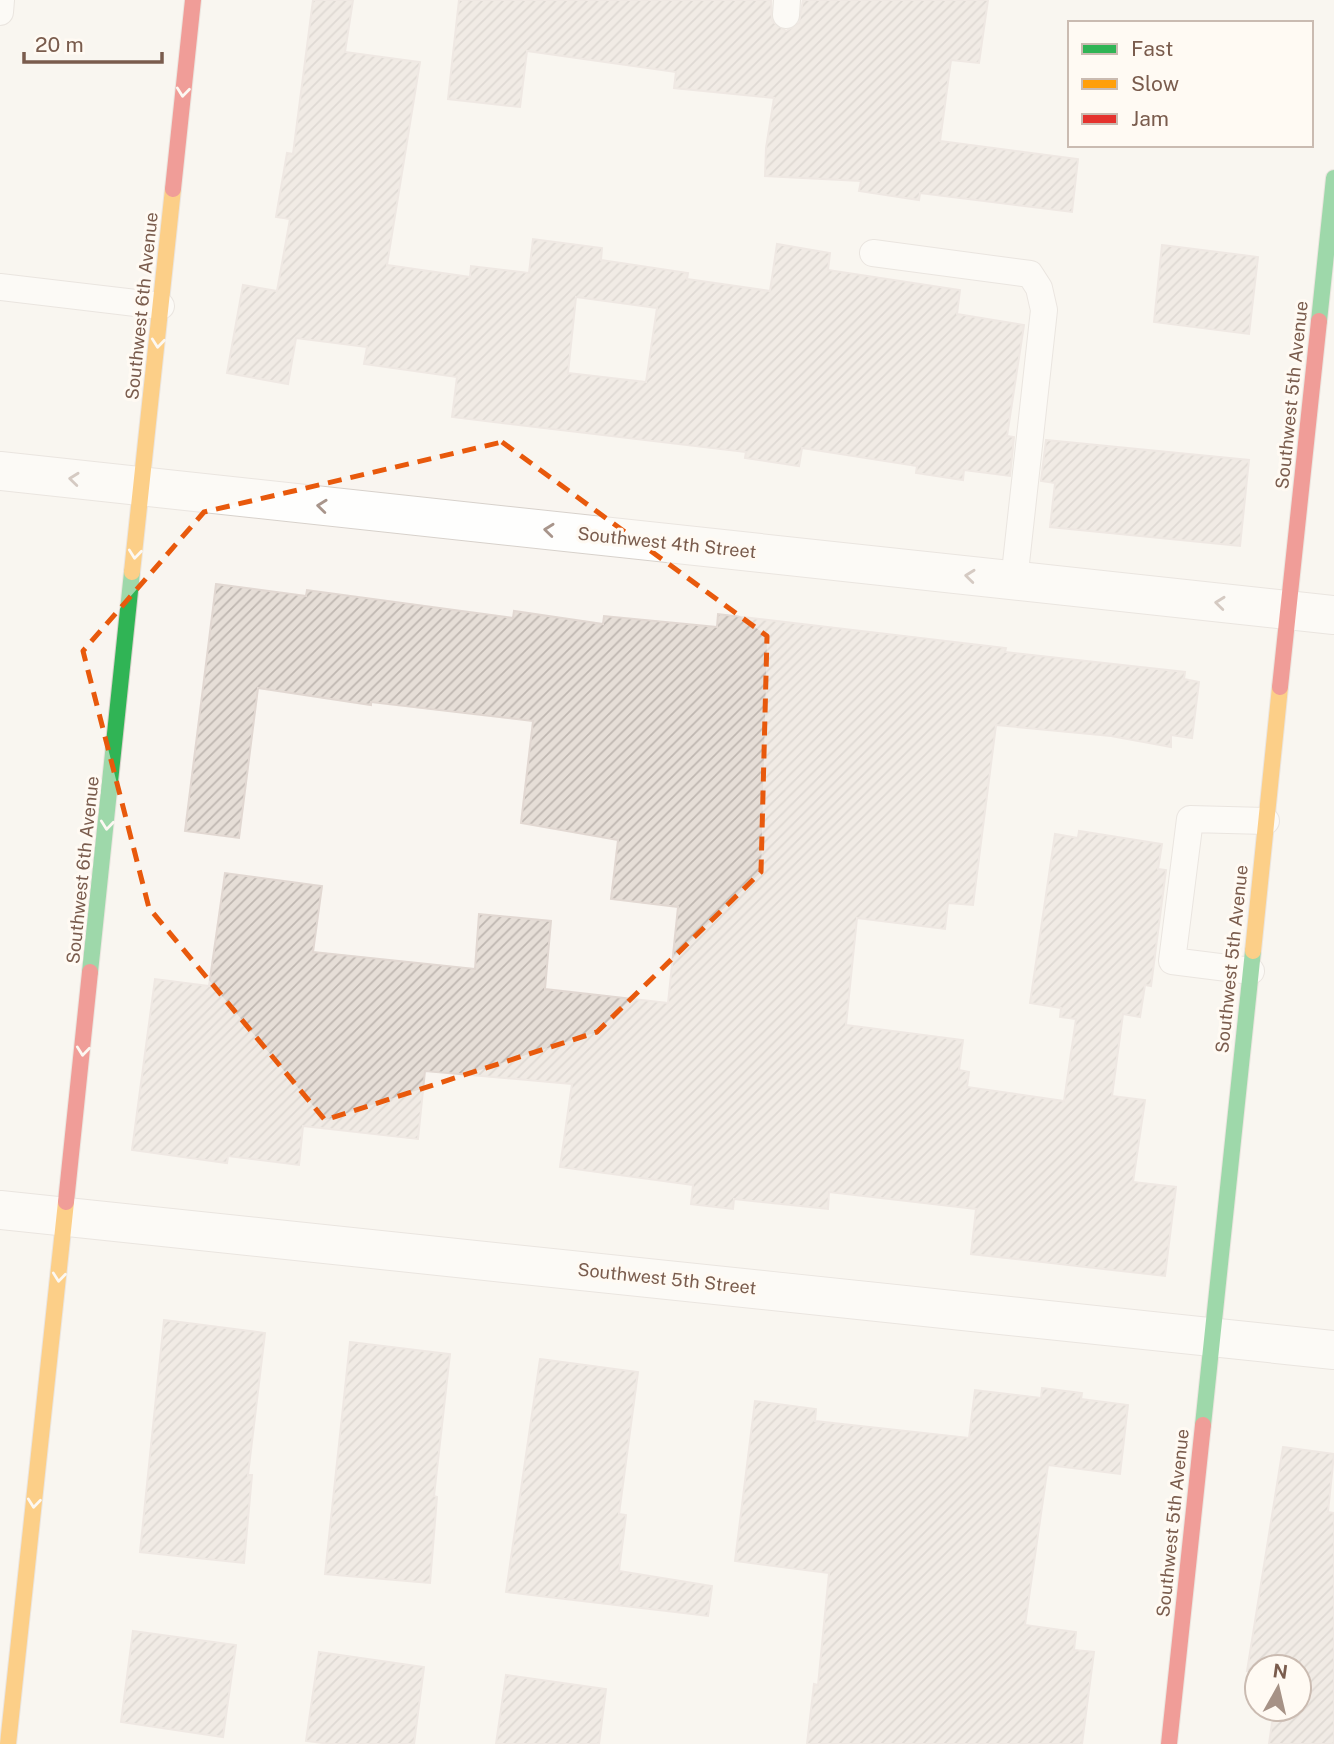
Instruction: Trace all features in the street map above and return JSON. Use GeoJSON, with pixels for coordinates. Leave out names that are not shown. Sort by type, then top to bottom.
{"type":"FeatureCollection","features":[{"type":"Feature","properties":{"kind":"street","name":"Southwest 6th Avenue"},"geometry":{"type":"LineString","coordinates":[[8,1744],[193,0]]}},
{"type":"Feature","properties":{"kind":"street","name":"Southwest 5th Avenue"},"geometry":{"type":"LineString","coordinates":[[1169,1744],[1334,178]]}},
{"type":"Feature","properties":{"kind":"street","name":"Southwest 4th Street"},"geometry":{"type":"LineString","coordinates":[[0,471],[1334,615]]}},
{"type":"Feature","properties":{"kind":"street","name":"Southwest 5th Street"},"geometry":{"type":"LineString","coordinates":[[0,1210],[1334,1350]]}},
{"type":"Feature","properties":{"kind":"lane"},"geometry":{"type":"LineString","coordinates":[[0,12],[1,0]]}},
{"type":"Feature","properties":{"kind":"lane"},"geometry":{"type":"LineString","coordinates":[[873,253],[1030,274],[1038,288],[1044,310],[1042,336],[1014,581]]}},
{"type":"Feature","properties":{"kind":"lane"},"geometry":{"type":"LineString","coordinates":[[0,287],[162,306]]}},
{"type":"Feature","properties":{"kind":"lane"},"geometry":{"type":"LineString","coordinates":[[1251,971],[1172,961],[1190,819],[1266,821]]}},
{"type":"Feature","properties":{"kind":"highlighted area"},"geometry":{"type":"Polygon","coordinates":[[[502,442],[767,636],[761,872],[597,1032],[325,1120],[149,908],[83,651],[204,512],[502,442]]]}},
{"type":"Feature","properties":{"kind":"building"},"geometry":{"type":"Polygon","coordinates":[[[313,0],[353,0],[345,52],[420,62],[387,265],[470,277],[471,266],[529,273],[533,239],[602,248],[601,260],[688,273],[687,279],[770,291],[777,244],[830,253],[828,270],[960,290],[957,314],[1024,325],[1007,436],[1014,437],[1010,476],[964,470],[963,480],[916,473],[917,466],[802,448],[799,466],[745,458],[746,452],[452,417],[457,377],[364,364],[367,347],[296,338],[288,384],[227,373],[243,285],[277,291],[290,219],[276,217],[287,153],[293,154],[313,0]],[[576,297],[568,373],[646,382],[657,308],[576,297]]]}},
{"type":"Feature","properties":{"kind":"building"},"geometry":{"type":"Polygon","coordinates":[[[459,0],[771,0],[772,21],[786,31],[799,23],[803,0],[988,0],[979,63],[951,60],[940,141],[1078,159],[1072,212],[920,193],[919,200],[859,191],[861,181],[765,176],[766,148],[774,98],[674,88],[676,72],[527,51],[520,107],[448,99],[459,0]]]}},
{"type":"Feature","properties":{"kind":"building"},"geometry":{"type":"Polygon","coordinates":[[[1162,245],[1258,257],[1249,334],[1154,322],[1162,245]]]}},
{"type":"Feature","properties":{"kind":"building"},"geometry":{"type":"Polygon","coordinates":[[[1046,440],[1249,460],[1240,546],[1050,527],[1055,483],[1041,481],[1046,440]]]}},
{"type":"Feature","properties":{"kind":"building"},"geometry":{"type":"Polygon","coordinates":[[[216,584],[306,596],[307,590],[513,618],[514,611],[603,624],[604,616],[717,627],[718,614],[1006,648],[1005,652],[1185,672],[1184,679],[1199,682],[1192,738],[1171,735],[1171,747],[1111,736],[996,725],[973,905],[948,903],[945,929],[857,918],[846,1025],[963,1040],[959,1070],[969,1072],[967,1087],[1064,1101],[1076,1019],[1060,1017],[1061,1008],[1030,1003],[1055,834],[1078,838],[1079,831],[1162,844],[1158,869],[1166,870],[1151,986],[1145,985],[1140,1017],[1123,1014],[1112,1096],[1145,1100],[1133,1182],[1176,1187],[1165,1276],[971,1254],[976,1209],[829,1192],[828,1209],[734,1199],[733,1209],[691,1204],[693,1185],[560,1167],[572,1084],[425,1071],[418,1139],[303,1126],[299,1165],[228,1156],[227,1163],[132,1150],[155,979],[209,986],[225,873],[322,886],[313,952],[475,969],[479,914],[551,921],[545,989],[668,1003],[678,907],[611,899],[618,840],[521,823],[533,721],[371,702],[371,705],[258,688],[239,838],[185,831],[216,584]]]}},
{"type":"Feature","properties":{"kind":"building"},"geometry":{"type":"Polygon","coordinates":[[[164,1320],[265,1333],[248,1475],[252,1475],[244,1563],[140,1552],[164,1320]]]}},
{"type":"Feature","properties":{"kind":"building"},"geometry":{"type":"Polygon","coordinates":[[[350,1342],[450,1354],[434,1496],[437,1497],[430,1583],[325,1574],[350,1342]]]}},
{"type":"Feature","properties":{"kind":"building"},"geometry":{"type":"Polygon","coordinates":[[[540,1359],[638,1372],[619,1514],[626,1515],[619,1571],[712,1586],[708,1616],[506,1592],[540,1359]]]}},
{"type":"Feature","properties":{"kind":"building"},"geometry":{"type":"Polygon","coordinates":[[[1042,1388],[1082,1393],[1081,1399],[1128,1405],[1120,1474],[1048,1465],[1025,1625],[1076,1632],[1074,1650],[1094,1652],[1082,1744],[807,1744],[814,1684],[818,1685],[829,1573],[735,1561],[755,1401],[816,1409],[815,1421],[969,1438],[975,1390],[1041,1398],[1042,1388]]]}},
{"type":"Feature","properties":{"kind":"building"},"geometry":{"type":"Polygon","coordinates":[[[1283,1447],[1334,1454],[1328,1512],[1334,1513],[1334,1744],[1269,1744],[1272,1723],[1313,1723],[1313,1653],[1250,1653],[1283,1447]]]}},
{"type":"Feature","properties":{"kind":"building"},"geometry":{"type":"Polygon","coordinates":[[[133,1631],[236,1645],[223,1737],[121,1722],[133,1631]]]}},
{"type":"Feature","properties":{"kind":"building"},"geometry":{"type":"Polygon","coordinates":[[[319,1652],[424,1667],[414,1744],[331,1744],[306,1741],[319,1652]]]}},
{"type":"Feature","properties":{"kind":"building"},"geometry":{"type":"Polygon","coordinates":[[[506,1675],[606,1689],[599,1744],[496,1744],[506,1675]]]}},
{"type":"Feature","properties":{"kind":"traffic: fast"},"geometry":{"type":"LineString","coordinates":[[1319,321],[1334,178]]}},
{"type":"Feature","properties":{"kind":"traffic: fast"},"geometry":{"type":"LineString","coordinates":[[90,972],[132,572]]}},
{"type":"Feature","properties":{"kind":"traffic: fast"},"geometry":{"type":"LineString","coordinates":[[1203,1425],[1253,951]]}},
{"type":"Feature","properties":{"kind":"traffic: slow"},"geometry":{"type":"LineString","coordinates":[[132,572],[173,189]]}},
{"type":"Feature","properties":{"kind":"traffic: slow"},"geometry":{"type":"LineString","coordinates":[[1253,951],[1280,687]]}},
{"type":"Feature","properties":{"kind":"traffic: slow"},"geometry":{"type":"LineString","coordinates":[[8,1744],[66,1202]]}},
{"type":"Feature","properties":{"kind":"traffic: jam"},"geometry":{"type":"LineString","coordinates":[[173,189],[193,0]]}},
{"type":"Feature","properties":{"kind":"traffic: jam"},"geometry":{"type":"LineString","coordinates":[[1280,687],[1319,321]]}},
{"type":"Feature","properties":{"kind":"traffic: jam"},"geometry":{"type":"LineString","coordinates":[[66,1202],[90,972]]}},
{"type":"Feature","properties":{"kind":"traffic: jam"},"geometry":{"type":"LineString","coordinates":[[1169,1744],[1203,1425]]}}]}
